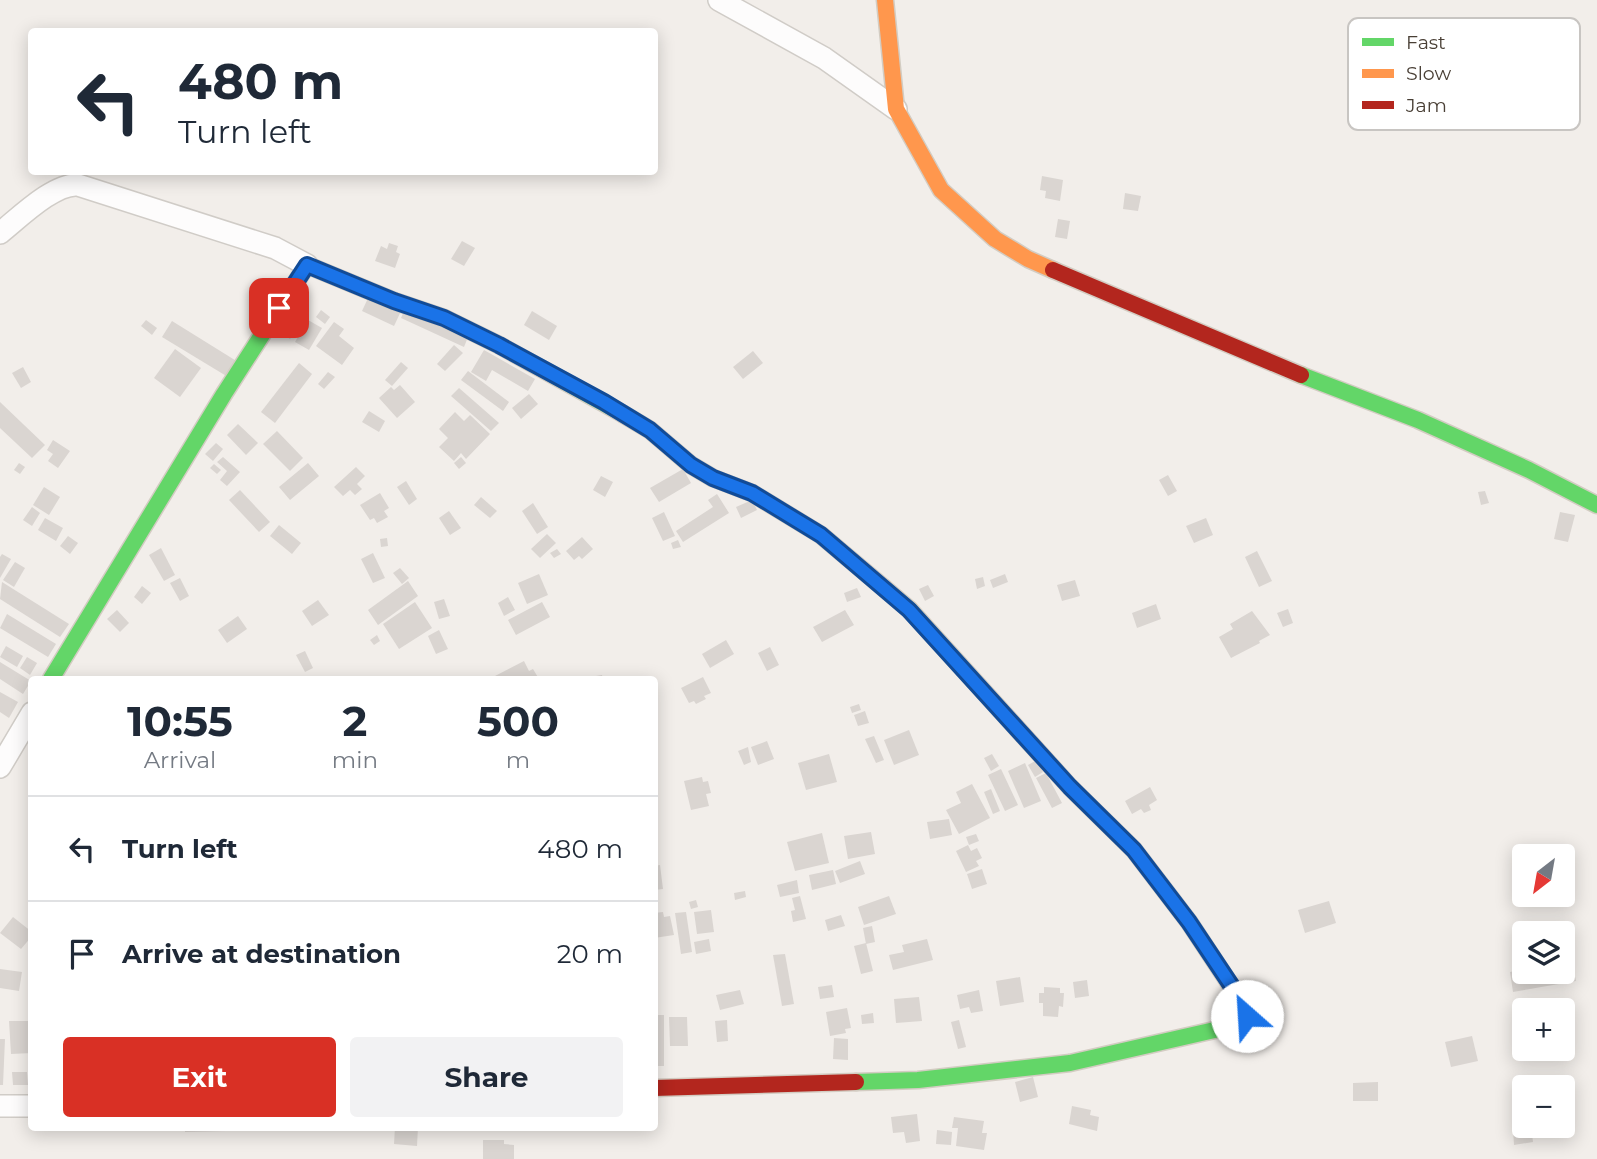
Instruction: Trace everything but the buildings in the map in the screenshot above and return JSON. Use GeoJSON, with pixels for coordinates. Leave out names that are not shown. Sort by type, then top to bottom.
{"type":"FeatureCollection","features":[{"type":"Feature","properties":{"kind":"street"},"geometry":{"type":"LineString","coordinates":[[719,0],[824,58],[896,109]]}},
{"type":"Feature","properties":{"kind":"street"},"geometry":{"type":"LineString","coordinates":[[885,0],[896,109],[941,190],[995,239],[1028,259],[1304,376],[1418,420],[1530,470],[1597,505]]}},
{"type":"Feature","properties":{"kind":"street"},"geometry":{"type":"LineString","coordinates":[[0,233],[57,189],[70,184],[275,248],[307,265],[394,301],[444,318],[499,345],[650,430],[691,465],[713,478],[752,493],[821,535],[909,610],[1070,787],[1134,850],[1189,922],[1247,1010],[1244,1021],[1232,1026],[1070,1063],[918,1080],[658,1088]]}},
{"type":"Feature","properties":{"kind":"street"},"geometry":{"type":"LineString","coordinates":[[53,676],[224,394],[307,265]]}},
{"type":"Feature","properties":{"kind":"street"},"geometry":{"type":"LineString","coordinates":[[0,766],[28,720]]}},
{"type":"Feature","properties":{"kind":"street"},"geometry":{"type":"LineString","coordinates":[[0,1106],[28,1106]]}},
{"type":"Feature","properties":{"kind":"traffic: fast"},"geometry":{"type":"LineString","coordinates":[[53,676],[224,394],[307,265],[394,301],[444,318],[499,345],[623,414]]}},
{"type":"Feature","properties":{"kind":"traffic: fast"},"geometry":{"type":"LineString","coordinates":[[1301,375],[1418,420],[1529,470],[1597,505]]}},
{"type":"Feature","properties":{"kind":"traffic: fast"},"geometry":{"type":"LineString","coordinates":[[856,1082],[918,1080],[1070,1063],[1232,1026],[1244,1021],[1247,1010],[1189,922],[1134,850],[1070,787],[910,610],[884,588]]}},
{"type":"Feature","properties":{"kind":"traffic: slow"},"geometry":{"type":"LineString","coordinates":[[885,0],[896,109],[941,190],[995,239],[1053,270]]}},
{"type":"Feature","properties":{"kind":"traffic: slow"},"geometry":{"type":"LineString","coordinates":[[623,414],[650,430],[691,465],[713,478],[752,493],[821,535],[884,588]]}},
{"type":"Feature","properties":{"kind":"traffic: jam"},"geometry":{"type":"LineString","coordinates":[[1053,270],[1301,375]]}},
{"type":"Feature","properties":{"kind":"traffic: jam"},"geometry":{"type":"LineString","coordinates":[[658,1088],[856,1082]]}},
{"type":"Feature","properties":{"kind":"route"},"geometry":{"type":"LineString","coordinates":[[279,308],[307,265],[394,301],[444,318],[604,402],[650,430],[691,465],[713,478],[752,493],[821,535],[909,610],[1070,787],[1134,850],[1189,922],[1243,1003],[1247,1016]]}}]}
